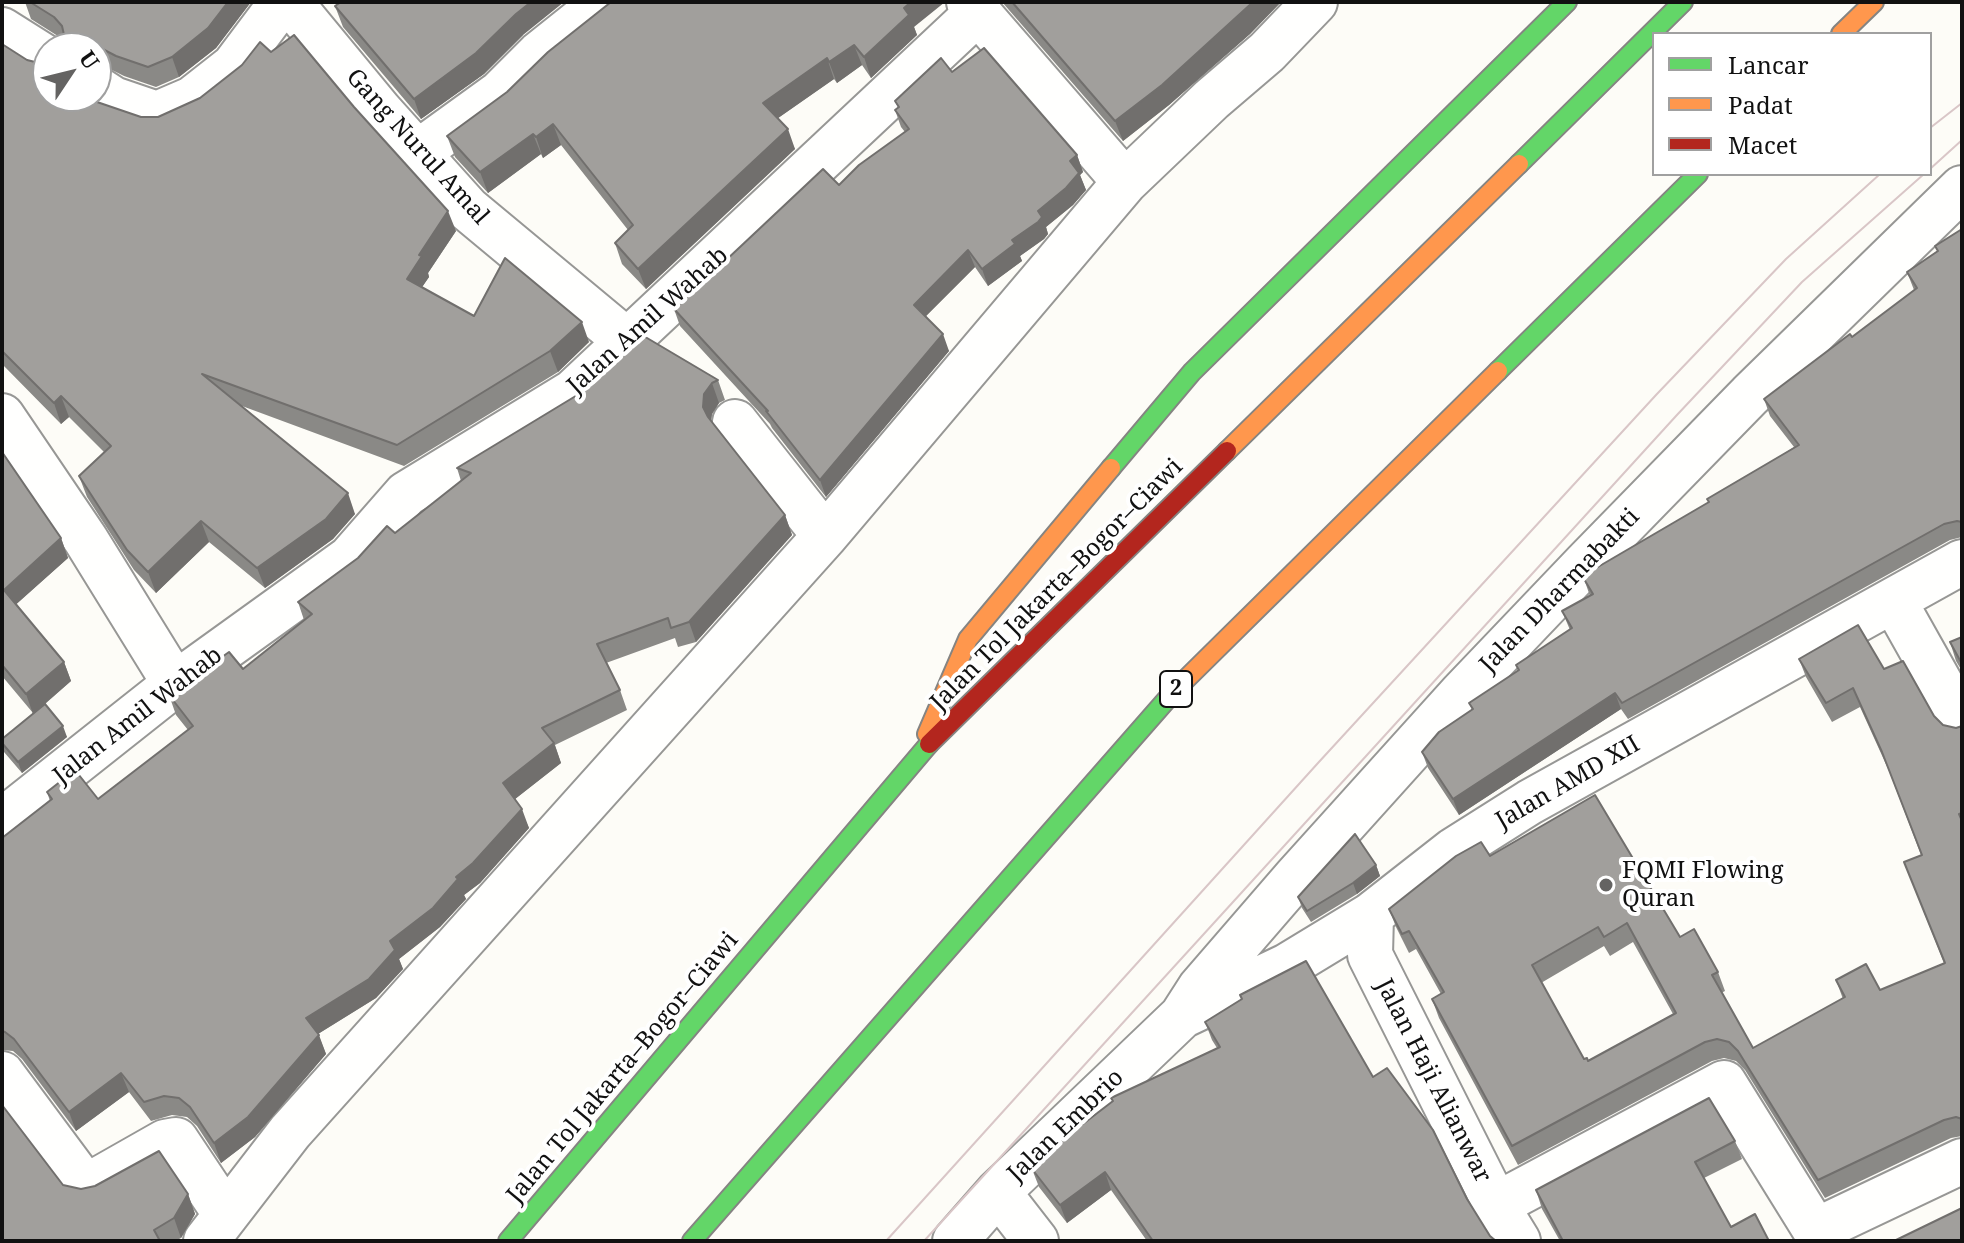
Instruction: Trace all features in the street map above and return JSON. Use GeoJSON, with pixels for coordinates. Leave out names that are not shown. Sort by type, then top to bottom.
{"type":"FeatureCollection","features":[{"type":"Feature","properties":{"kind":"highway"},"geometry":{"type":"LineString","coordinates":[[918,755],[968,639],[1192,372],[1567,2]]}},
{"type":"Feature","properties":{"kind":"highway","name":"Jalan Tol Jakarta–Bogor–Ciawi"},"geometry":{"type":"LineString","coordinates":[[1653,32],[1683,2]]}},
{"type":"Feature","properties":{"kind":"highway"},"geometry":{"type":"LineString","coordinates":[[1843,32],[1874,2]]}},
{"type":"Feature","properties":{"kind":"highway","name":"Jalan Tol Jakarta–Bogor–Ciawi"},"geometry":{"type":"LineString","coordinates":[[508,1241],[918,755],[1652,33]]}},
{"type":"Feature","properties":{"kind":"highway","name":"2"},"geometry":{"type":"LineString","coordinates":[[692,1241],[1191,672],[1696,176]]}},
{"type":"Feature","properties":{"kind":"street"},"geometry":{"type":"LineString","coordinates":[[112,98],[157,114],[192,99],[234,66],[282,2]]}},
{"type":"Feature","properties":{"kind":"street","name":"Gang Nurul Amal"},"geometry":{"type":"LineString","coordinates":[[290,2],[468,209],[628,342]]}},
{"type":"Feature","properties":{"kind":"street"},"geometry":{"type":"LineString","coordinates":[[417,153],[500,93],[539,54],[604,2]]}},
{"type":"Feature","properties":{"kind":"street"},"geometry":{"type":"LineString","coordinates":[[7,1089],[83,1183],[91,1184],[165,1142],[176,1140],[216,1228],[290,1132],[825,536],[1125,182],[1212,99],[1267,52],[1315,2]]}},
{"type":"Feature","properties":{"kind":"street","name":"Jalan Amil Wahab"},"geometry":{"type":"LineString","coordinates":[[2,821],[175,684],[350,558],[406,494],[573,392],[973,7],[1125,182]]}},
{"type":"Feature","properties":{"kind":"street"},"geometry":{"type":"LineString","coordinates":[[2,30],[32,49]]}},
{"type":"Feature","properties":{"kind":"street","name":"Jalan Dharmabakti"},"geometry":{"type":"LineString","coordinates":[[1182,1016],[1200,988],[1296,877],[1461,694],[1750,395],[1962,188]]}},
{"type":"Feature","properties":{"kind":"street"},"geometry":{"type":"LineString","coordinates":[[2,416],[79,529],[175,684]]}},
{"type":"Feature","properties":{"kind":"street"},"geometry":{"type":"LineString","coordinates":[[735,422],[825,536]]}},
{"type":"Feature","properties":{"kind":"street","name":"Jalan AMD XII"},"geometry":{"type":"LineString","coordinates":[[1182,1016],[1287,966],[1371,915],[1454,850],[1530,802],[1962,562]]}},
{"type":"Feature","properties":{"kind":"street"},"geometry":{"type":"LineString","coordinates":[[1894,601],[1962,722]]}},
{"type":"Feature","properties":{"kind":"street","name":"Jalan Haji Alianwar"},"geometry":{"type":"LineString","coordinates":[[1371,915],[1370,955],[1496,1205],[1518,1241]]}},
{"type":"Feature","properties":{"kind":"street","name":"Jalan Embrio"},"geometry":{"type":"LineString","coordinates":[[955,1241],[998,1192],[1182,1016]]}},
{"type":"Feature","properties":{"kind":"street"},"geometry":{"type":"LineString","coordinates":[[1496,1205],[1724,1083],[1819,1235],[1962,1161]]}},
{"type":"Feature","properties":{"kind":"street"},"geometry":{"type":"LineString","coordinates":[[998,1192],[1036,1241]]}},
{"type":"Feature","properties":{"kind":"building"},"geometry":{"type":"Polygon","coordinates":[[[30,2],[228,2],[208,28],[172,57],[148,67],[112,54],[112,32],[63,32],[54,17],[30,2]]]}},
{"type":"Feature","properties":{"kind":"building"},"geometry":{"type":"Polygon","coordinates":[[[341,2],[531,2],[476,53],[414,99],[335,6],[341,2]]]}},
{"type":"Feature","properties":{"kind":"building"},"geometry":{"type":"Polygon","coordinates":[[[611,2],[911,2],[904,8],[909,15],[864,57],[854,45],[829,62],[827,58],[763,103],[788,129],[638,269],[615,243],[633,225],[553,124],[536,137],[533,134],[480,172],[447,136],[507,92],[548,52],[611,2]]]}},
{"type":"Feature","properties":{"kind":"building"},"geometry":{"type":"Polygon","coordinates":[[[1012,2],[1253,2],[1162,85],[1115,121],[1012,2]]]}},
{"type":"Feature","properties":{"kind":"building"},"geometry":{"type":"Polygon","coordinates":[[[294,35],[448,211],[407,279],[474,316],[505,258],[582,322],[550,351],[397,445],[202,374],[348,493],[326,519],[257,568],[201,521],[148,572],[127,550],[79,476],[111,446],[61,396],[54,403],[2,351],[2,44],[32,61],[32,112],[112,112],[112,107],[141,117],[158,117],[200,98],[242,65],[260,42],[271,52],[294,35]]]}},
{"type":"Feature","properties":{"kind":"building"},"geometry":{"type":"Polygon","coordinates":[[[984,48],[1077,155],[1070,161],[1079,173],[1038,211],[1042,217],[1012,240],[1015,244],[982,269],[968,250],[914,305],[943,334],[820,480],[768,411],[674,309],[823,169],[839,185],[859,165],[909,129],[895,110],[899,107],[895,101],[941,58],[952,72],[984,48]]]}},
{"type":"Feature","properties":{"kind":"building"},"geometry":{"type":"Polygon","coordinates":[[[1962,229],[1962,522],[1944,524],[1622,703],[1615,693],[1453,799],[1422,752],[1439,732],[1473,709],[1469,703],[1519,670],[1516,665],[1572,628],[1562,611],[1593,594],[1584,579],[1591,571],[1799,445],[1764,399],[1917,288],[1907,272],[1938,251],[1935,246],[1962,229]]]}},
{"type":"Feature","properties":{"kind":"building"},"geometry":{"type":"Polygon","coordinates":[[[642,335],[718,380],[704,394],[703,407],[785,515],[689,622],[671,628],[668,618],[597,644],[620,690],[542,728],[554,743],[503,783],[522,809],[473,863],[456,877],[458,879],[433,908],[390,941],[395,950],[369,979],[306,1018],[319,1035],[248,1117],[214,1143],[190,1107],[179,1098],[164,1096],[144,1102],[121,1073],[69,1112],[14,1039],[2,1031],[2,838],[52,799],[47,792],[75,770],[98,799],[193,726],[169,695],[229,652],[243,669],[312,614],[298,602],[358,558],[387,526],[395,533],[471,473],[457,468],[579,394],[642,335]]]}},
{"type":"Feature","properties":{"kind":"building"},"geometry":{"type":"Polygon","coordinates":[[[2,452],[61,538],[4,590],[64,662],[26,694],[2,665],[2,452]]]}},
{"type":"Feature","properties":{"kind":"building"},"geometry":{"type":"Polygon","coordinates":[[[1858,625],[1884,669],[1903,661],[1934,716],[1943,725],[1962,726],[1962,813],[1959,814],[1962,821],[1962,1119],[1944,1120],[1818,1180],[1738,1051],[1729,1042],[1717,1039],[1705,1042],[1512,1146],[1432,999],[1444,992],[1409,931],[1402,934],[1389,909],[1456,856],[1481,842],[1490,856],[1595,795],[1680,937],[1694,929],[1718,972],[1712,975],[1753,1048],[1845,997],[1836,980],[1866,964],[1880,990],[1945,963],[1904,862],[1922,855],[1853,688],[1826,703],[1799,659],[1858,625]],[[1627,923],[1604,937],[1598,927],[1532,965],[1584,1059],[1588,1061],[1676,1013],[1627,923]]]}},
{"type":"Feature","properties":{"kind":"building"},"geometry":{"type":"Polygon","coordinates":[[[1962,637],[1962,664],[1950,642],[1962,637]]]}},
{"type":"Feature","properties":{"kind":"building"},"geometry":{"type":"Polygon","coordinates":[[[45,704],[63,726],[18,762],[2,739],[45,704]]]}},
{"type":"Feature","properties":{"kind":"building"},"geometry":{"type":"Polygon","coordinates":[[[1355,834],[1376,865],[1307,911],[1298,897],[1355,834]]]}},
{"type":"Feature","properties":{"kind":"building"},"geometry":{"type":"Polygon","coordinates":[[[1306,961],[1373,1077],[1387,1068],[1433,1130],[1467,1199],[1496,1241],[1153,1241],[1105,1172],[1060,1205],[1032,1169],[1066,1137],[1113,1101],[1111,1098],[1220,1047],[1205,1022],[1242,999],[1240,995],[1306,961]]]}},
{"type":"Feature","properties":{"kind":"building"},"geometry":{"type":"Polygon","coordinates":[[[1709,1098],[1735,1141],[1695,1162],[1731,1227],[1755,1214],[1769,1241],[1563,1241],[1536,1190],[1709,1098]]]}},
{"type":"Feature","properties":{"kind":"building"},"geometry":{"type":"Polygon","coordinates":[[[2,1105],[63,1185],[81,1189],[95,1186],[159,1151],[188,1194],[174,1218],[154,1230],[160,1241],[2,1241],[2,1105]]]}},
{"type":"Feature","properties":{"kind":"building"},"geometry":{"type":"Polygon","coordinates":[[[1962,1208],[1962,1241],[1894,1241],[1962,1208]]]}},
{"type":"Feature","properties":{"kind":"tram line"},"geometry":{"type":"LineString","coordinates":[[1932,126],[1962,103]]}},
{"type":"Feature","properties":{"kind":"tram line"},"geometry":{"type":"LineString","coordinates":[[1932,167],[1962,140]]}},
{"type":"Feature","properties":{"kind":"tram line"},"geometry":{"type":"LineString","coordinates":[[886,1241],[1656,395],[1786,259],[1878,176]]}},
{"type":"Feature","properties":{"kind":"tram line"},"geometry":{"type":"LineString","coordinates":[[924,1241],[1676,416],[1802,282],[1922,176]]}},
{"type":"Feature","properties":{"kind":"traffic: fast"},"geometry":{"type":"LineString","coordinates":[[1111,468],[1192,372],[1567,2]]}},
{"type":"Feature","properties":{"kind":"traffic: fast"},"geometry":{"type":"LineString","coordinates":[[1653,32],[1683,2]]}},
{"type":"Feature","properties":{"kind":"traffic: fast"},"geometry":{"type":"LineString","coordinates":[[1519,164],[1652,33]]}},
{"type":"Feature","properties":{"kind":"traffic: fast"},"geometry":{"type":"LineString","coordinates":[[1498,371],[1696,176]]}},
{"type":"Feature","properties":{"kind":"traffic: fast"},"geometry":{"type":"LineString","coordinates":[[692,1241],[1176,689]]}},
{"type":"Feature","properties":{"kind":"traffic: fast"},"geometry":{"type":"LineString","coordinates":[[508,1241],[929,744]]}},
{"type":"Feature","properties":{"kind":"traffic: slow"},"geometry":{"type":"LineString","coordinates":[[1843,32],[1874,2]]}},
{"type":"Feature","properties":{"kind":"traffic: slow"},"geometry":{"type":"LineString","coordinates":[[1227,451],[1519,164]]}},
{"type":"Feature","properties":{"kind":"traffic: slow"},"geometry":{"type":"LineString","coordinates":[[1176,689],[1498,371]]}},
{"type":"Feature","properties":{"kind":"traffic: slow"},"geometry":{"type":"LineString","coordinates":[[927,734],[968,639],[1111,468]]}},
{"type":"Feature","properties":{"kind":"traffic: jam"},"geometry":{"type":"LineString","coordinates":[[929,744],[1227,451]]}},
{"type":"Feature","properties":{"kind":"place","name":"FQMI Flowing Quran"},"geometry":{"type":"Point","coordinates":[1606,885]}}]}
